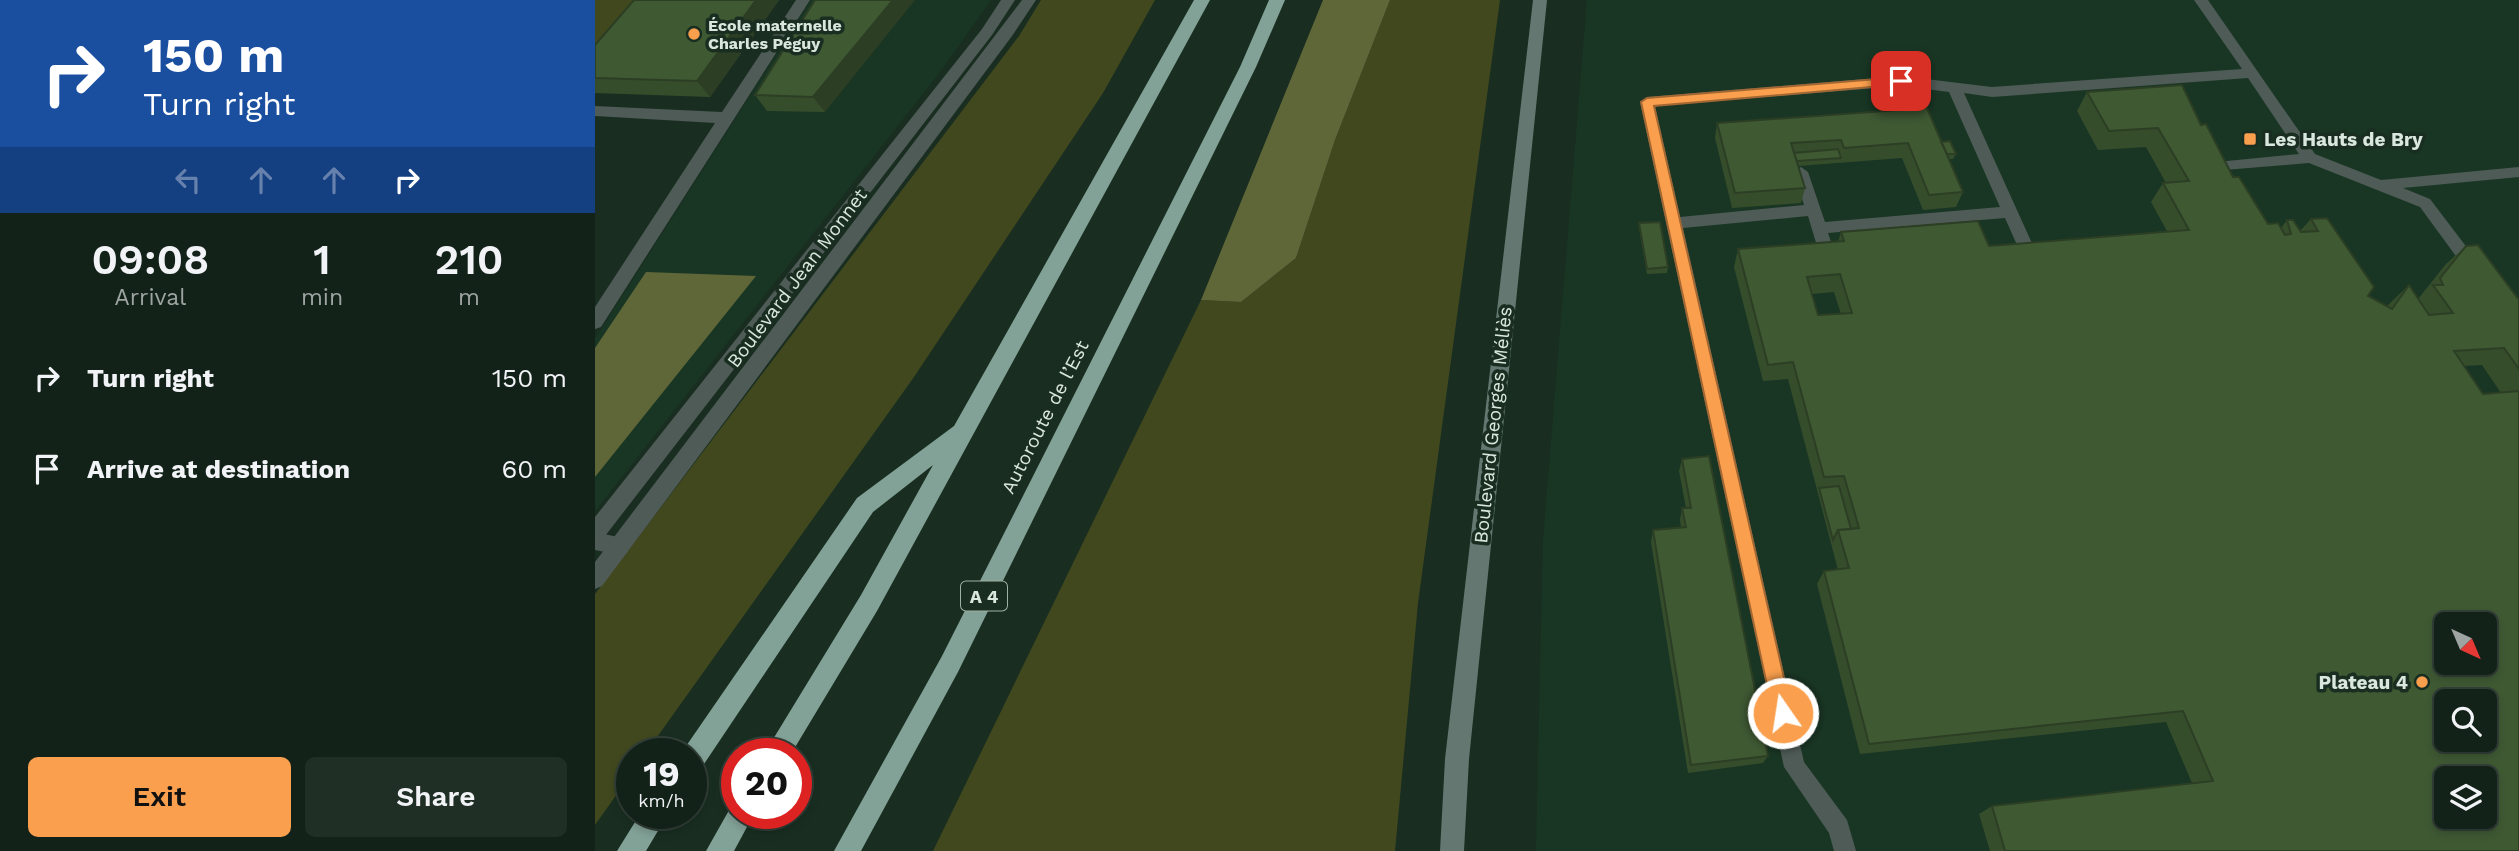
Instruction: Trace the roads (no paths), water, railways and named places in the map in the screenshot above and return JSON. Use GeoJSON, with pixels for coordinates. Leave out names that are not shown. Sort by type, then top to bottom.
{"type":"FeatureCollection","features":[{"type":"Feature","properties":{"kind":"highway"},"geometry":{"type":"LineString","coordinates":[[787,738],[869,603],[1202,0]]}},
{"type":"Feature","properties":{"kind":"highway","name":"Autoroute de l’Est"},"geometry":{"type":"LineString","coordinates":[[847,851],[956,652],[1248,67],[1277,0]]}},
{"type":"Feature","properties":{"kind":"highway"},"geometry":{"type":"LineString","coordinates":[[707,738],[865,505],[964,428]]}},
{"type":"Feature","properties":{"kind":"highway"},"geometry":{"type":"LineString","coordinates":[[630,851],[645,829]]}},
{"type":"Feature","properties":{"kind":"highway"},"geometry":{"type":"LineString","coordinates":[[719,851],[732,829]]}},
{"type":"Feature","properties":{"kind":"main road","name":"Boulevard Georges Méliès"},"geometry":{"type":"LineString","coordinates":[[1452,851],[1458,745],[1540,0]]}},
{"type":"Feature","properties":{"kind":"street"},"geometry":{"type":"LineString","coordinates":[[595,322],[803,0]]}},
{"type":"Feature","properties":{"kind":"street","name":"Boulevard Jean Monnet"},"geometry":{"type":"LineString","coordinates":[[595,533],[987,32],[1008,0]]}},
{"type":"Feature","properties":{"kind":"street","name":"Boulevard Jean Monnet"},"geometry":{"type":"LineString","coordinates":[[595,579],[1007,33],[1029,0]]}},
{"type":"Feature","properties":{"kind":"street"},"geometry":{"type":"LineString","coordinates":[[595,111],[726,118]]}},
{"type":"Feature","properties":{"kind":"street"},"geometry":{"type":"LineString","coordinates":[[595,541],[620,546]]}},
{"type":"Feature","properties":{"kind":"lane"},"geometry":{"type":"LineString","coordinates":[[2201,0],[2310,158]]}},
{"type":"Feature","properties":{"kind":"lane"},"geometry":{"type":"LineString","coordinates":[[1845,851],[1839,828],[1795,767],[1647,102],[1901,81],[1992,92],[2251,73]]}},
{"type":"Feature","properties":{"kind":"lane"},"geometry":{"type":"LineString","coordinates":[[1954,87],[2027,250]]}},
{"type":"Feature","properties":{"kind":"lane"},"geometry":{"type":"LineString","coordinates":[[2217,167],[2310,158],[2425,203],[2488,288]]}},
{"type":"Feature","properties":{"kind":"lane"},"geometry":{"type":"LineString","coordinates":[[1801,172],[1828,256]]}},
{"type":"Feature","properties":{"kind":"lane"},"geometry":{"type":"LineString","coordinates":[[2378,185],[2519,172]]}},
{"type":"Feature","properties":{"kind":"lane"},"geometry":{"type":"LineString","coordinates":[[1674,223],[1813,210]]}},
{"type":"Feature","properties":{"kind":"lane"},"geometry":{"type":"LineString","coordinates":[[1818,228],[2012,212]]}},
{"type":"Feature","properties":{"kind":"place","name":"École maternelle Charles Péguy"},"geometry":{"type":"Point","coordinates":[694,34]}},
{"type":"Feature","properties":{"kind":"place","name":"Les Hauts de Bry"},"geometry":{"type":"Point","coordinates":[2250,139]}},
{"type":"Feature","properties":{"kind":"place","name":"Plateau 4"},"geometry":{"type":"Point","coordinates":[2422,682]}}]}
